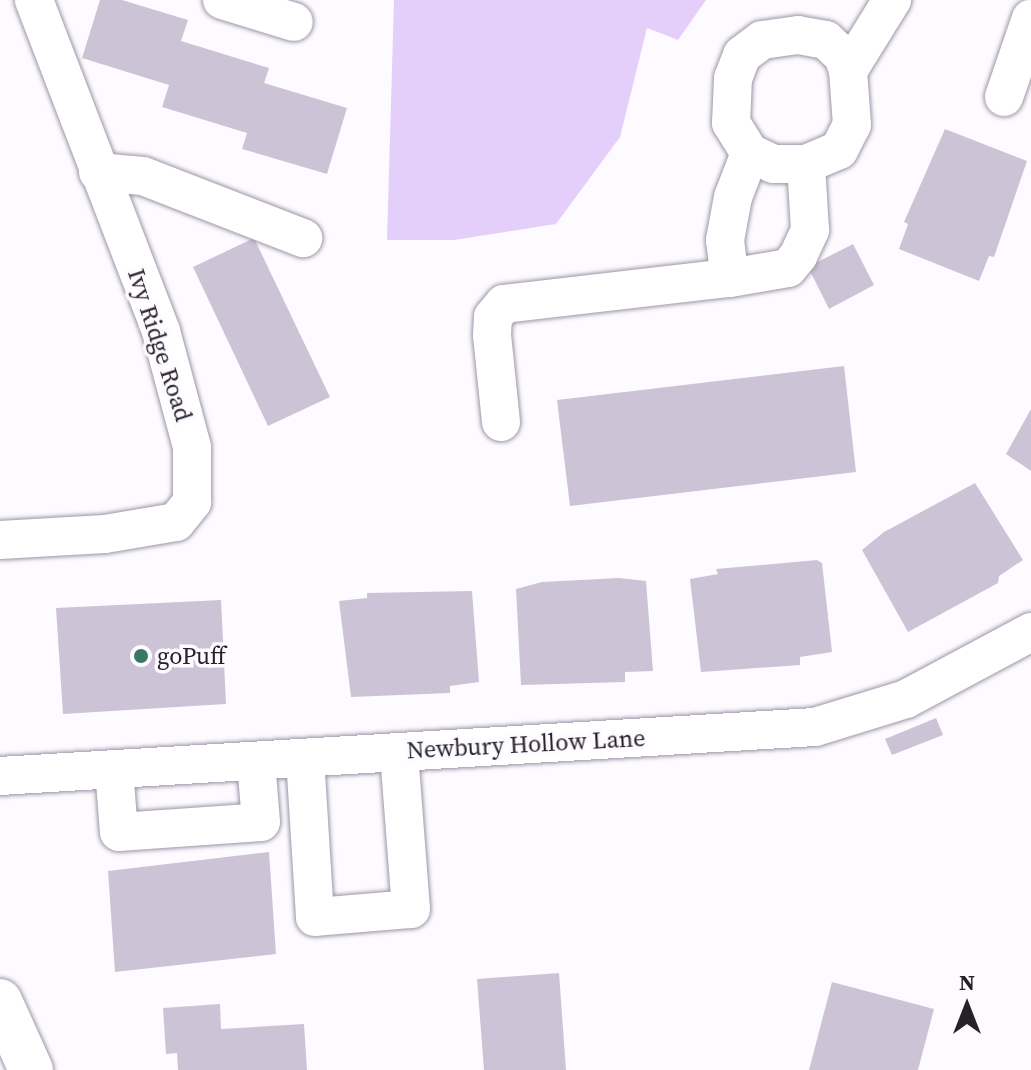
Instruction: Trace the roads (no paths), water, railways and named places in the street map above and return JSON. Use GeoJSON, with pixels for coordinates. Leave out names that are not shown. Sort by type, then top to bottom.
{"type":"FeatureCollection","features":[{"type":"Feature","properties":{"kind":"main road"},"geometry":{"type":"LineString","coordinates":[[0,1001],[31,1070]]}},
{"type":"Feature","properties":{"kind":"street","name":"Ivy Ridge Road"},"geometry":{"type":"LineString","coordinates":[[0,540],[105,534],[176,522],[192,502],[192,447],[161,331],[34,0]]}},
{"type":"Feature","properties":{"kind":"street"},"geometry":{"type":"LineString","coordinates":[[222,0],[294,22]]}},
{"type":"Feature","properties":{"kind":"street"},"geometry":{"type":"LineString","coordinates":[[848,71],[892,0]]}},
{"type":"Feature","properties":{"kind":"street"},"geometry":{"type":"LineString","coordinates":[[1004,97],[1031,18]]}},
{"type":"Feature","properties":{"kind":"street"},"geometry":{"type":"LineString","coordinates":[[798,35],[826,40],[843,56],[854,99],[852,125],[839,150],[806,164],[774,164],[750,153],[731,123],[733,78],[742,55],[762,40],[798,35]]}},
{"type":"Feature","properties":{"kind":"street"},"geometry":{"type":"LineString","coordinates":[[730,278],[725,240],[733,197],[750,153]]}},
{"type":"Feature","properties":{"kind":"street"},"geometry":{"type":"LineString","coordinates":[[501,422],[492,335],[493,317],[504,304],[730,278],[788,268],[798,256],[810,230],[806,164]]}},
{"type":"Feature","properties":{"kind":"street"},"geometry":{"type":"LineString","coordinates":[[98,172],[143,176],[303,238]]}},
{"type":"Feature","properties":{"kind":"street","name":"Newbury Hollow Lane"},"geometry":{"type":"LineString","coordinates":[[0,776],[815,727],[906,699],[1031,632]]}},
{"type":"Feature","properties":{"kind":"street"},"geometry":{"type":"LineString","coordinates":[[305,758],[315,917],[411,909],[399,752]]}},
{"type":"Feature","properties":{"kind":"street"},"geometry":{"type":"LineString","coordinates":[[114,769],[119,832],[261,822],[256,761]]}},
{"type":"Feature","properties":{"kind":"place","name":"goPuff"},"geometry":{"type":"Point","coordinates":[141,656]}}]}
